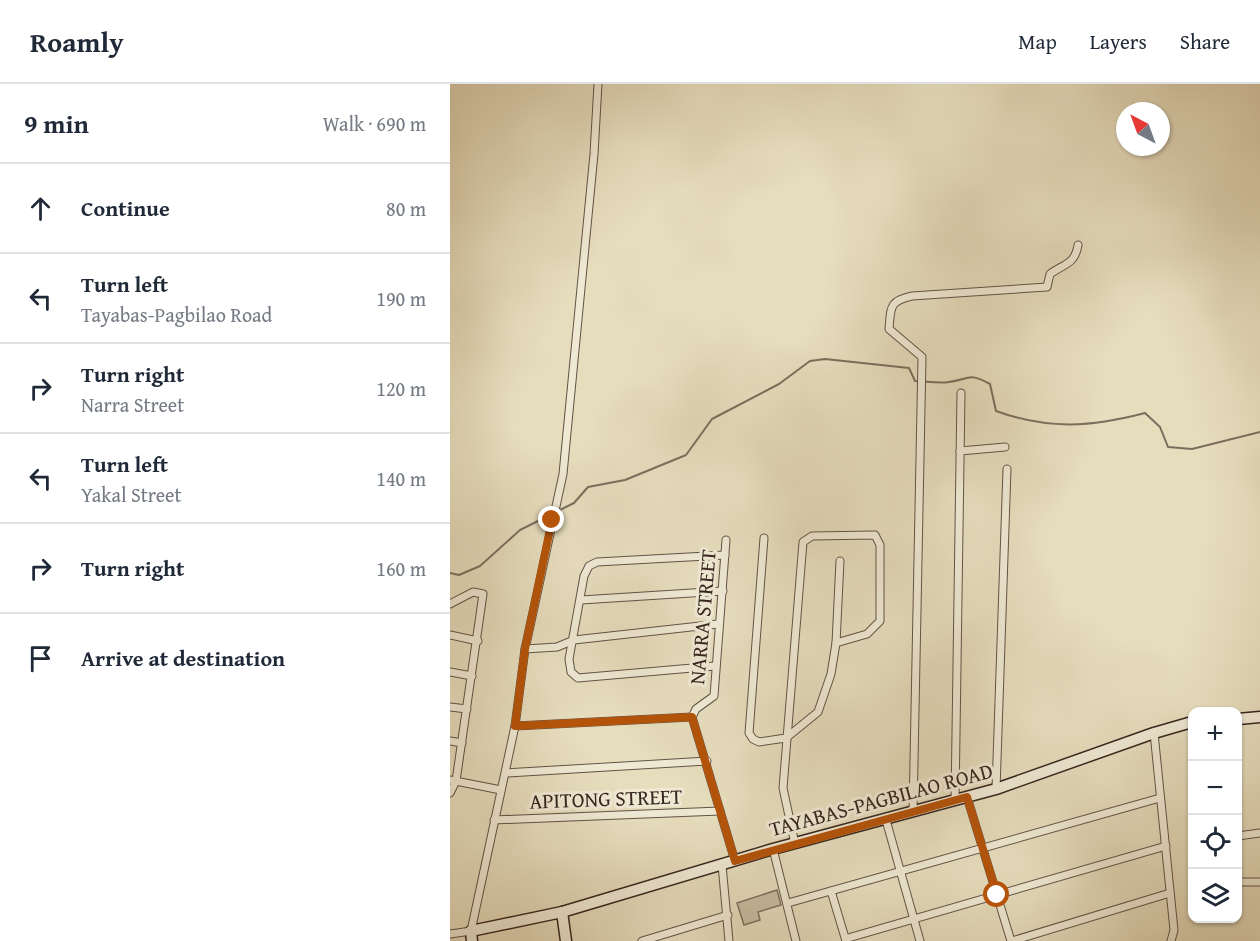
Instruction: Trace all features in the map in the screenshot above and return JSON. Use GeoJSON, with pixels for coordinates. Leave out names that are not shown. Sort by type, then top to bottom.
{"type":"FeatureCollection","features":[{"type":"Feature","properties":{"kind":"main road"},"geometry":{"type":"LineString","coordinates":[[1242,719],[1260,717]]}},
{"type":"Feature","properties":{"kind":"main road","name":"TAYABAS-PAGBILAO ROAD"},"geometry":{"type":"LineString","coordinates":[[471,936],[562,912],[773,849],[996,789],[1154,732],[1188,723]]}},
{"type":"Feature","properties":{"kind":"main road"},"geometry":{"type":"LineString","coordinates":[[562,912],[566,941]]}},
{"type":"Feature","properties":{"kind":"street"},"geometry":{"type":"LineString","coordinates":[[450,934],[471,936],[515,726],[525,649],[563,474],[594,154],[598,84]]}},
{"type":"Feature","properties":{"kind":"street"},"geometry":{"type":"LineString","coordinates":[[914,812],[922,357],[920,352],[889,328],[892,305],[897,299],[968,291],[1047,287],[1050,274],[1068,266],[1078,245]]}},
{"type":"Feature","properties":{"kind":"street"},"geometry":{"type":"LineString","coordinates":[[955,801],[962,393]]}},
{"type":"Feature","properties":{"kind":"street"},"geometry":{"type":"LineString","coordinates":[[960,451],[1005,447]]}},
{"type":"Feature","properties":{"kind":"street"},"geometry":{"type":"LineString","coordinates":[[996,789],[1006,469]]}},
{"type":"Feature","properties":{"kind":"street"},"geometry":{"type":"LineString","coordinates":[[795,844],[784,802],[786,738],[803,542],[812,536],[875,535],[880,545],[879,621],[867,634],[836,643]]}},
{"type":"Feature","properties":{"kind":"street"},"geometry":{"type":"LineString","coordinates":[[764,538],[749,733],[759,742],[786,738],[818,711],[831,674],[836,643],[840,561]]}},
{"type":"Feature","properties":{"kind":"street","name":"NARRA STREET"},"geometry":{"type":"LineString","coordinates":[[692,717],[696,710],[714,696],[726,540]]}},
{"type":"Feature","properties":{"kind":"street"},"geometry":{"type":"LineString","coordinates":[[715,666],[578,678],[571,672],[569,659],[584,576],[589,566],[597,562],[725,555]]}},
{"type":"Feature","properties":{"kind":"street"},"geometry":{"type":"LineString","coordinates":[[581,600],[723,591]]}},
{"type":"Feature","properties":{"kind":"street"},"geometry":{"type":"LineString","coordinates":[[450,604],[473,592],[481,592],[484,597],[462,743],[450,793]]}},
{"type":"Feature","properties":{"kind":"street"},"geometry":{"type":"LineString","coordinates":[[525,649],[557,647],[574,640],[718,624]]}},
{"type":"Feature","properties":{"kind":"street"},"geometry":{"type":"LineString","coordinates":[[450,635],[478,641]]}},
{"type":"Feature","properties":{"kind":"street"},"geometry":{"type":"LineString","coordinates":[[450,672],[472,676]]}},
{"type":"Feature","properties":{"kind":"street"},"geometry":{"type":"LineString","coordinates":[[450,707],[467,709]]}},
{"type":"Feature","properties":{"kind":"street"},"geometry":{"type":"LineString","coordinates":[[515,726],[692,717],[735,861]]}},
{"type":"Feature","properties":{"kind":"street"},"geometry":{"type":"LineString","coordinates":[[1154,732],[1174,930],[1171,941]]}},
{"type":"Feature","properties":{"kind":"street"},"geometry":{"type":"LineString","coordinates":[[450,741],[462,743]]}},
{"type":"Feature","properties":{"kind":"street"},"geometry":{"type":"LineString","coordinates":[[506,773],[706,761]]}},
{"type":"Feature","properties":{"kind":"street"},"geometry":{"type":"LineString","coordinates":[[453,780],[501,790]]}},
{"type":"Feature","properties":{"kind":"street"},"geometry":{"type":"LineString","coordinates":[[967,797],[1012,941],[1170,893]]}},
{"type":"Feature","properties":{"kind":"street"},"geometry":{"type":"LineString","coordinates":[[788,903],[1160,798]]}},
{"type":"Feature","properties":{"kind":"street","name":"APITONG STREET"},"geometry":{"type":"LineString","coordinates":[[494,820],[720,811]]}},
{"type":"Feature","properties":{"kind":"street"},"geometry":{"type":"LineString","coordinates":[[886,820],[920,941]]}},
{"type":"Feature","properties":{"kind":"street"},"geometry":{"type":"LineString","coordinates":[[1242,835],[1260,833]]}},
{"type":"Feature","properties":{"kind":"street"},"geometry":{"type":"LineString","coordinates":[[831,891],[847,940],[1166,846]]}},
{"type":"Feature","properties":{"kind":"street"},"geometry":{"type":"LineString","coordinates":[[773,849],[796,941]]}},
{"type":"Feature","properties":{"kind":"street"},"geometry":{"type":"LineString","coordinates":[[722,865],[729,941]]}},
{"type":"Feature","properties":{"kind":"street"},"geometry":{"type":"LineString","coordinates":[[1242,882],[1260,882]]}},
{"type":"Feature","properties":{"kind":"street"},"geometry":{"type":"LineString","coordinates":[[642,941],[728,915]]}},
{"type":"Feature","properties":{"kind":"shaded area"},"geometry":{"type":"Polygon","coordinates":[[[777,890],[781,905],[758,912],[760,920],[744,925],[737,903],[777,890]]]}},
{"type":"Feature","properties":{"kind":"waterway"},"geometry":{"type":"LineString","coordinates":[[450,573],[459,575],[480,566],[520,530],[574,503],[588,487],[625,480],[686,455],[712,419],[779,384],[810,361],[825,359],[909,368],[915,381],[945,383],[969,377],[977,378],[990,384],[996,411],[1052,424],[1088,424],[1145,413],[1160,427],[1168,447],[1192,449],[1260,432]]}},
{"type":"Feature","properties":{"kind":"route"},"geometry":{"type":"LineString","coordinates":[[552,520],[543,573],[525,649],[515,726],[692,717],[735,861],[967,797],[997,895]]}}]}
